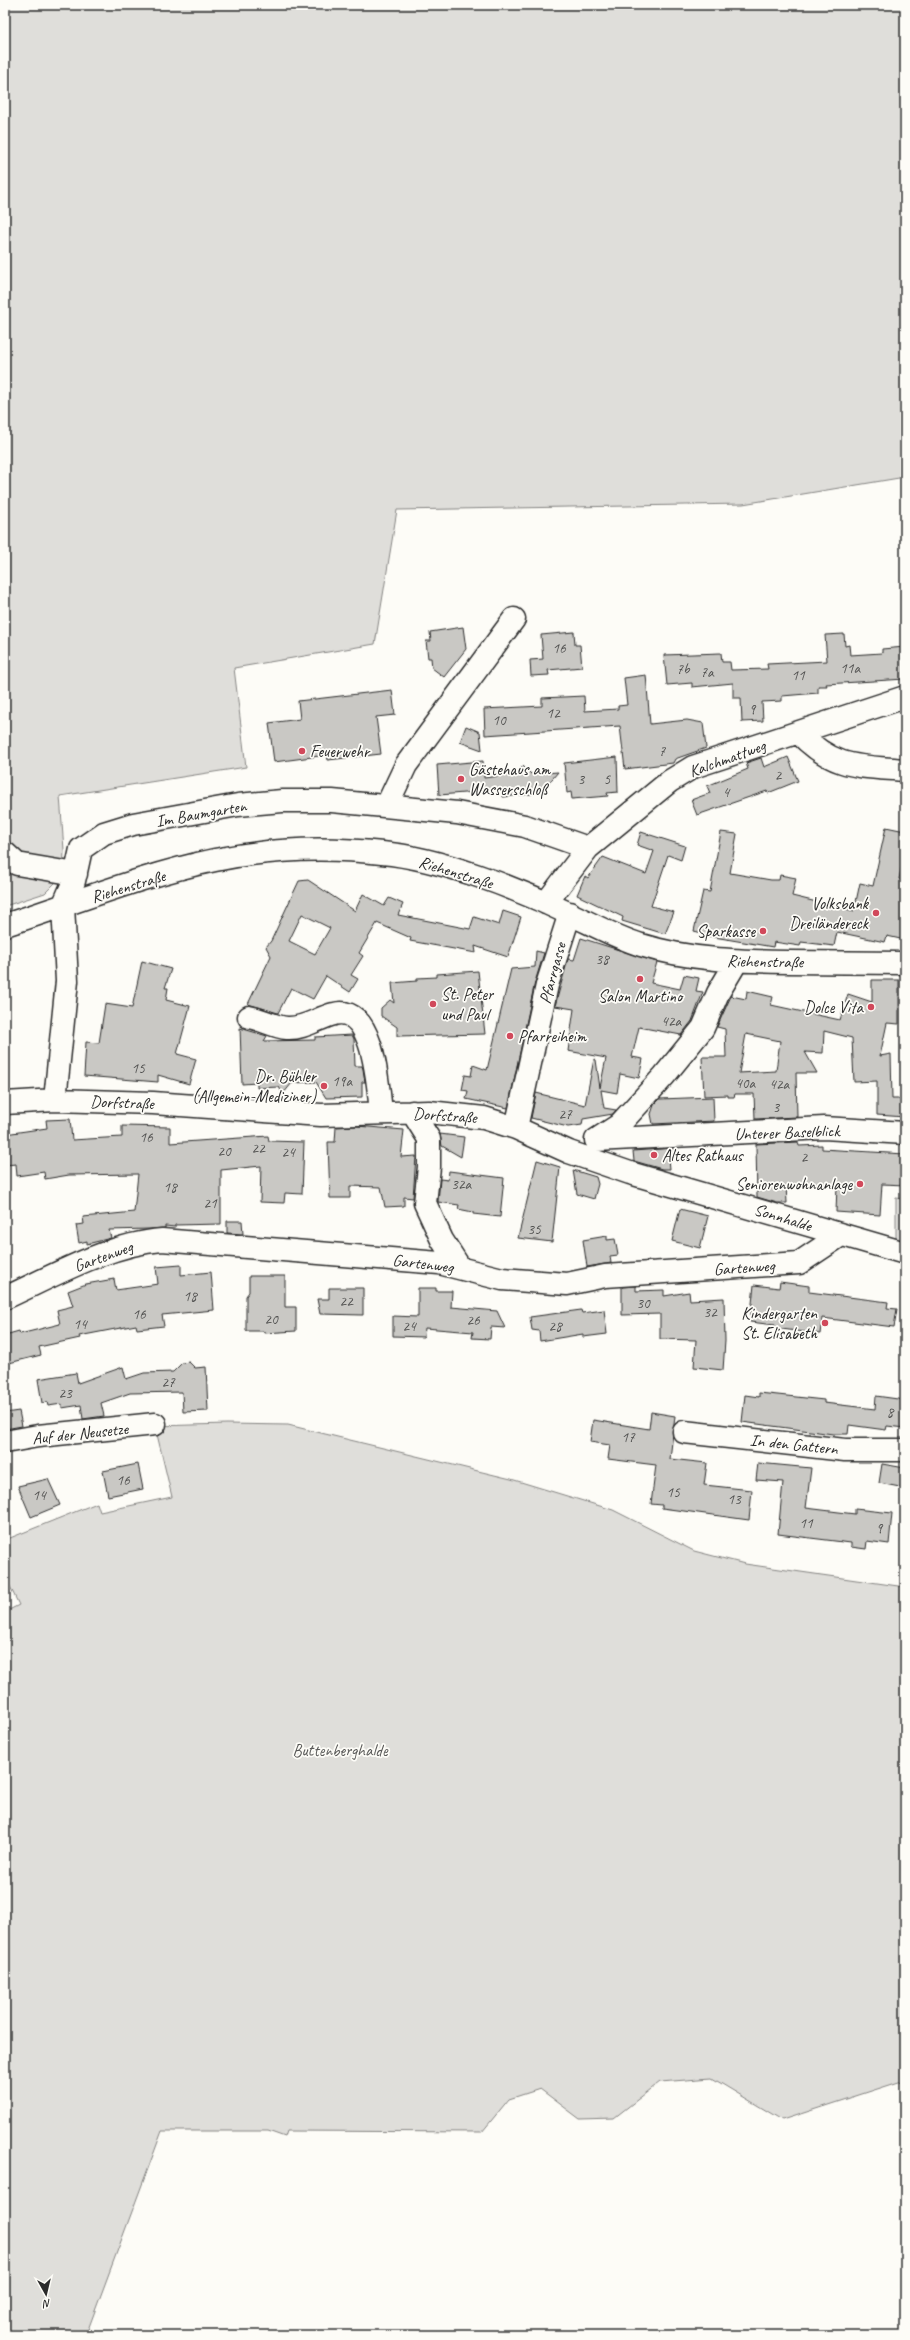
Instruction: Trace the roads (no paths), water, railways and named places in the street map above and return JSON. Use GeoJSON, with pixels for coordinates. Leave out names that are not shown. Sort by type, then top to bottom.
{"type":"FeatureCollection","features":[{"type":"Feature","properties":{"kind":"street"},"geometry":{"type":"LineString","coordinates":[[387,805],[406,765],[514,619]]}},
{"type":"Feature","properties":{"kind":"street","name":"Kalchmattweg"},"geometry":{"type":"LineString","coordinates":[[546,903],[588,848],[670,781],[692,767],[905,697]]}},
{"type":"Feature","properties":{"kind":"street"},"geometry":{"type":"LineString","coordinates":[[799,733],[815,749],[846,764],[905,770]]}},
{"type":"Feature","properties":{"kind":"street","name":"Im Baumgarten"},"geometry":{"type":"LineString","coordinates":[[64,906],[76,874],[81,849],[104,833],[133,824],[238,805],[282,801],[332,801],[387,805],[457,813],[525,826],[588,848]]}},
{"type":"Feature","properties":{"kind":"street","name":"Riehenstraße"},"geometry":{"type":"LineString","coordinates":[[5,925],[140,881],[215,860],[299,850],[384,853],[477,876],[570,913],[640,945],[708,959],[737,961],[905,963]]}},
{"type":"Feature","properties":{"kind":"street"},"geometry":{"type":"LineString","coordinates":[[5,853],[17,864],[76,874]]}},
{"type":"Feature","properties":{"kind":"street"},"geometry":{"type":"LineString","coordinates":[[55,1100],[67,981],[64,906]]}},
{"type":"Feature","properties":{"kind":"street","name":"Pfarrgasse"},"geometry":{"type":"LineString","coordinates":[[516,1128],[547,985],[570,913]]}},
{"type":"Feature","properties":{"kind":"street"},"geometry":{"type":"LineString","coordinates":[[569,1152],[596,1140],[619,1125],[664,1076],[702,1028],[718,993],[737,961]]}},
{"type":"Feature","properties":{"kind":"street"},"geometry":{"type":"LineString","coordinates":[[249,1017],[286,1028],[305,1025],[335,1014],[348,1015],[359,1021],[373,1054],[381,1112]]}},
{"type":"Feature","properties":{"kind":"street","name":"Dorfstraße"},"geometry":{"type":"LineString","coordinates":[[5,1103],[55,1100],[153,1103],[321,1115],[412,1112],[484,1118],[516,1128],[569,1152]]}},
{"type":"Feature","properties":{"kind":"street"},"geometry":{"type":"LineString","coordinates":[[412,1112],[429,1139],[429,1167],[425,1203],[442,1240],[460,1268]]}},
{"type":"Feature","properties":{"kind":"street","name":"Unterer Baselblick"},"geometry":{"type":"LineString","coordinates":[[596,1140],[824,1128],[905,1133]]}},
{"type":"Feature","properties":{"kind":"street","name":"Sonnhalde"},"geometry":{"type":"LineString","coordinates":[[569,1152],[630,1173],[905,1253]]}},
{"type":"Feature","properties":{"kind":"street","name":"Gartenweg"},"geometry":{"type":"LineString","coordinates":[[5,1298],[62,1271],[123,1247],[146,1241],[162,1240],[440,1263],[502,1279],[567,1284],[605,1276],[799,1263],[841,1235]]}},
{"type":"Feature","properties":{"kind":"street","name":"Auf der Neusetze"},"geometry":{"type":"LineString","coordinates":[[5,1442],[38,1436],[155,1424]]}},
{"type":"Feature","properties":{"kind":"street","name":"In den Gattern"},"geometry":{"type":"LineString","coordinates":[[684,1432],[845,1450],[905,1450]]}},
{"type":"Feature","properties":{"kind":"place","name":"Feuerwehr"},"geometry":{"type":"Point","coordinates":[302,751]}},
{"type":"Feature","properties":{"kind":"place","name":"Gästehaus am Wasserschloß"},"geometry":{"type":"Point","coordinates":[461,779]}},
{"type":"Feature","properties":{"kind":"place","name":"Volksbank Dreiländereck"},"geometry":{"type":"Point","coordinates":[876,913]}},
{"type":"Feature","properties":{"kind":"place","name":"Sparkasse"},"geometry":{"type":"Point","coordinates":[763,931]}},
{"type":"Feature","properties":{"kind":"place","name":"Salon Martino"},"geometry":{"type":"Point","coordinates":[640,979]}},
{"type":"Feature","properties":{"kind":"place","name":"St. Peter und Paul"},"geometry":{"type":"Point","coordinates":[433,1004]}},
{"type":"Feature","properties":{"kind":"place","name":"Dolce Vita"},"geometry":{"type":"Point","coordinates":[871,1007]}},
{"type":"Feature","properties":{"kind":"place","name":"Pfarreiheim"},"geometry":{"type":"Point","coordinates":[510,1036]}},
{"type":"Feature","properties":{"kind":"place","name":"Dr. Bühler (Allgemein-Mediziner)"},"geometry":{"type":"Point","coordinates":[324,1086]}},
{"type":"Feature","properties":{"kind":"place","name":"Altes Rathaus"},"geometry":{"type":"Point","coordinates":[654,1155]}},
{"type":"Feature","properties":{"kind":"place","name":"Seniorenwohnanlage"},"geometry":{"type":"Point","coordinates":[860,1184]}},
{"type":"Feature","properties":{"kind":"place","name":"Kindergarten St. Elisabeth"},"geometry":{"type":"Point","coordinates":[825,1323]}},
{"type":"Feature","properties":{"kind":"park label","name":"Buttenberghalde"},"geometry":{"type":"Point","coordinates":[340,1750]}}]}
